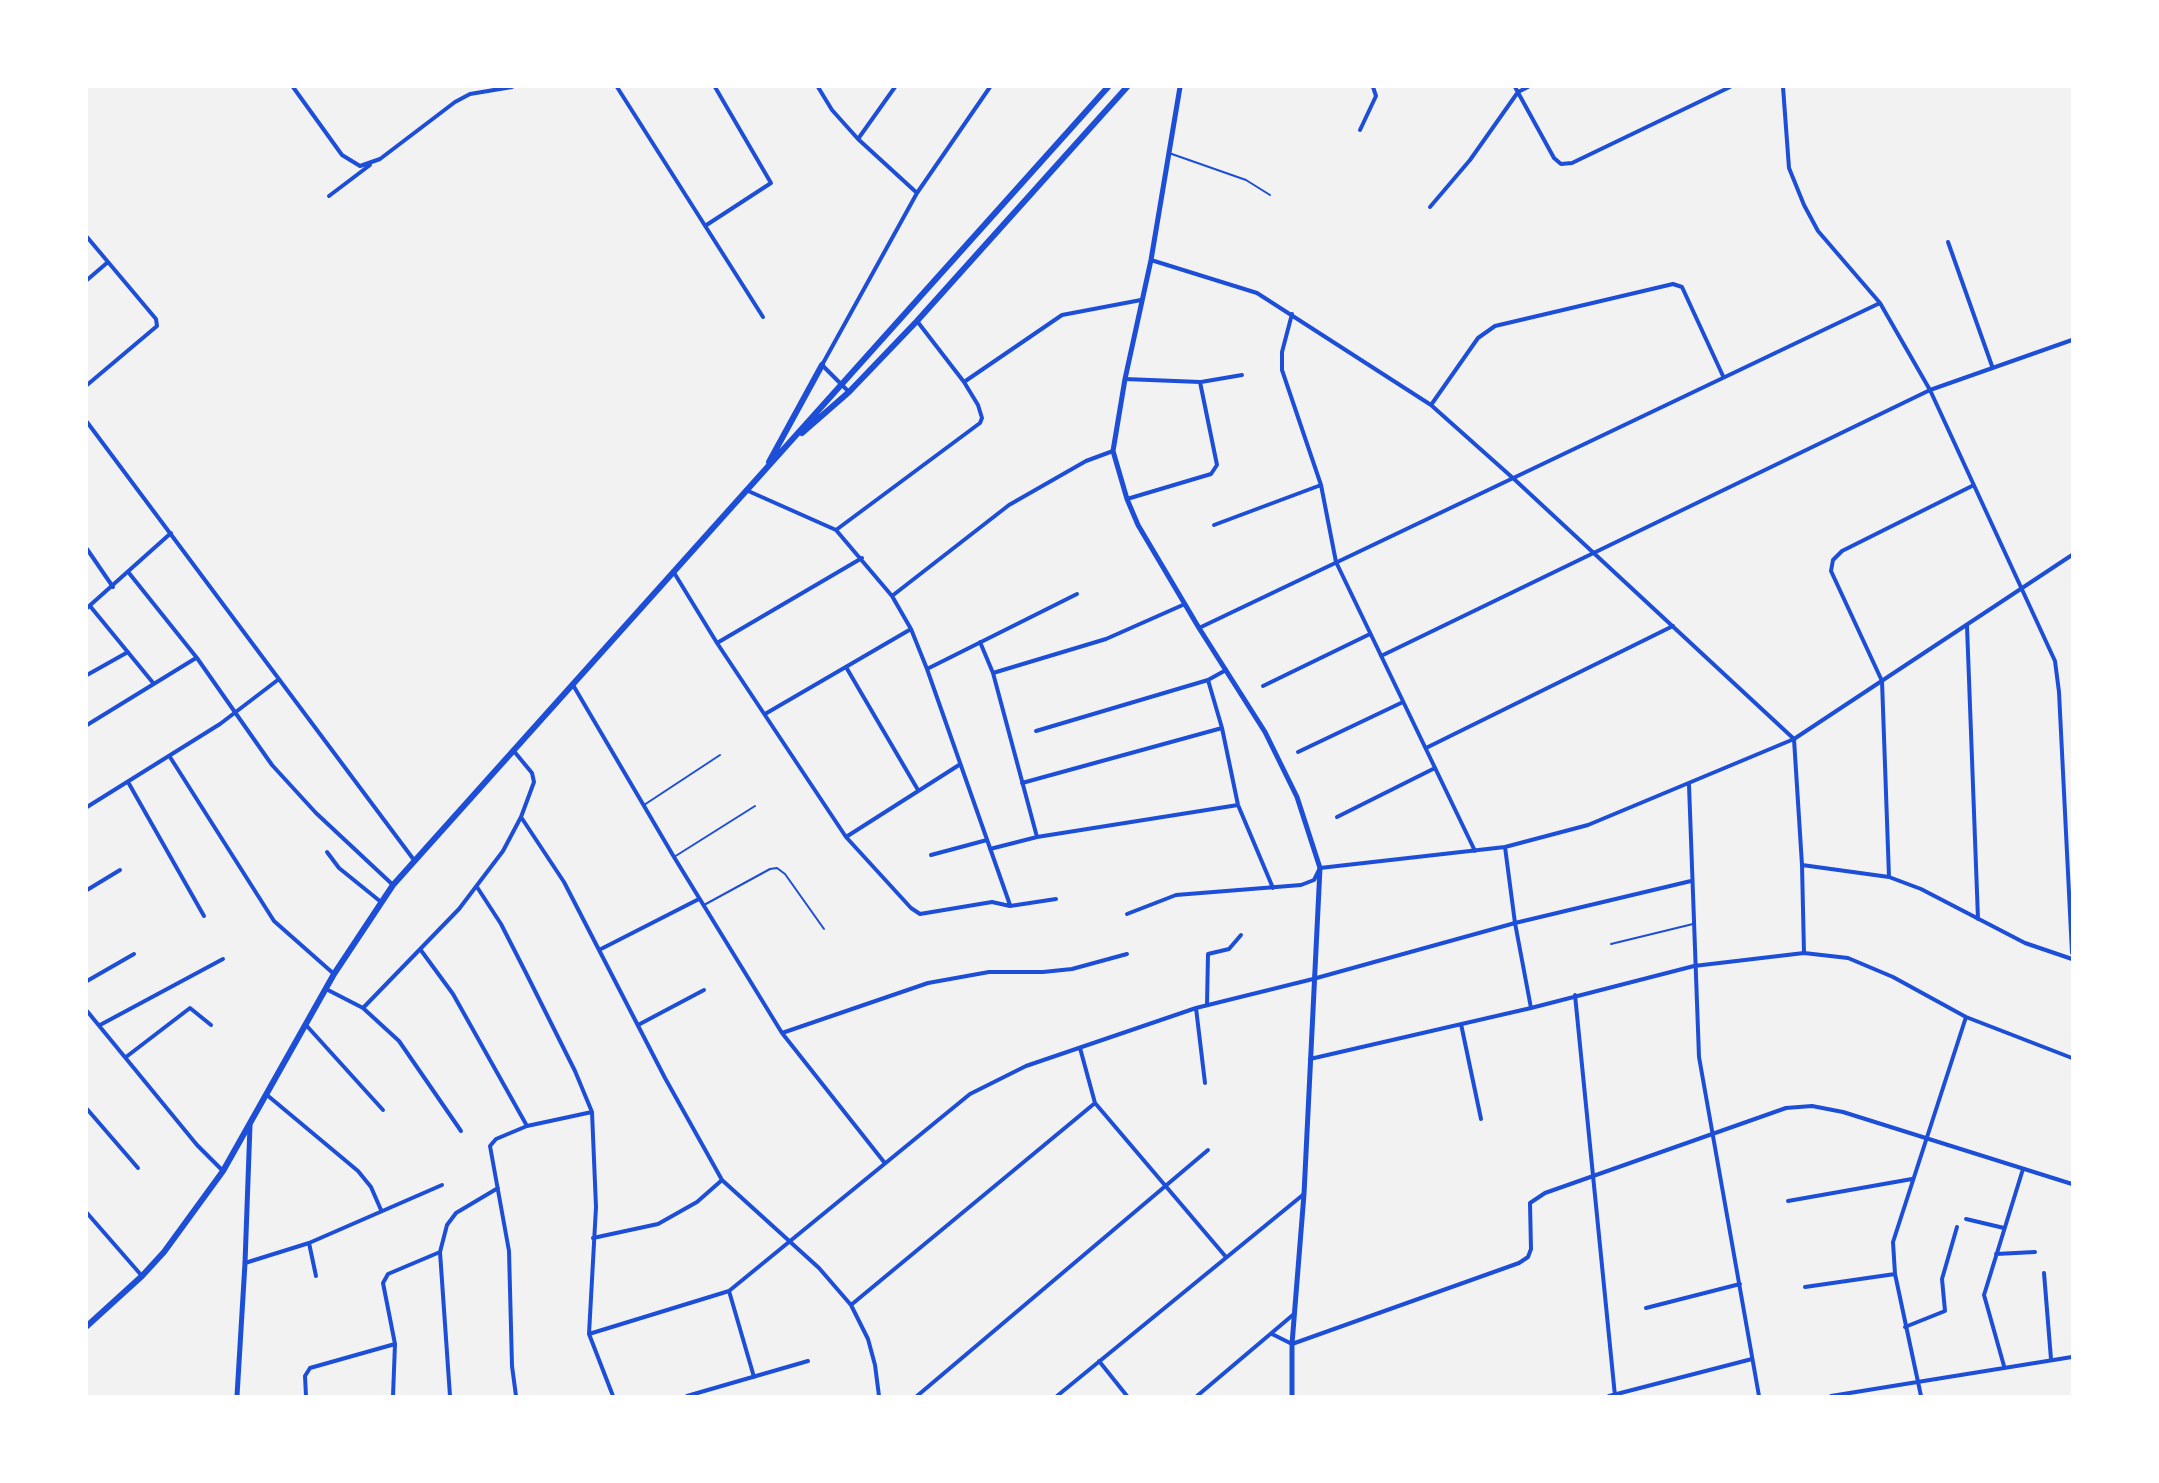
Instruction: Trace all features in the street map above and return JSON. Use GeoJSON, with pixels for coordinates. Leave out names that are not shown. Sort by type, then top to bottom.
{"type":"FeatureCollection","features":[{"type":"Feature","properties":{"kind":"main road"},"geometry":{"type":"LineString","coordinates":[[87,1326],[142,1276],[164,1252],[223,1171],[334,974],[393,885],[790,442],[840,383],[909,311],[1108,87]]}},
{"type":"Feature","properties":{"kind":"main road"},"geometry":{"type":"LineString","coordinates":[[790,442],[849,392],[917,321],[1127,87]]}},
{"type":"Feature","properties":{"kind":"main road"},"geometry":{"type":"LineString","coordinates":[[764,470],[822,365]]}},
{"type":"Feature","properties":{"kind":"street"},"geometry":{"type":"LineString","coordinates":[[293,87],[342,155],[360,166],[371,164]]}},
{"type":"Feature","properties":{"kind":"street"},"geometry":{"type":"LineString","coordinates":[[329,196],[455,102],[470,94],[512,87]]}},
{"type":"Feature","properties":{"kind":"street"},"geometry":{"type":"LineString","coordinates":[[617,87],[763,317]]}},
{"type":"Feature","properties":{"kind":"street"},"geometry":{"type":"LineString","coordinates":[[705,226],[771,183],[715,87]]}},
{"type":"Feature","properties":{"kind":"street"},"geometry":{"type":"LineString","coordinates":[[818,87],[832,110],[858,140],[917,193]]}},
{"type":"Feature","properties":{"kind":"street"},"geometry":{"type":"LineString","coordinates":[[858,140],[895,87]]}},
{"type":"Feature","properties":{"kind":"street"},"geometry":{"type":"LineString","coordinates":[[849,392],[822,365],[917,193],[990,87]]}},
{"type":"Feature","properties":{"kind":"street"},"geometry":{"type":"LineString","coordinates":[[1180,87],[1151,260],[1125,379],[1113,451],[1127,499],[1138,525],[1199,628],[1265,732],[1297,797],[1320,868],[1304,1194],[1292,1344],[1292,1396]]}},
{"type":"Feature","properties":{"kind":"street"},"geometry":{"type":"LineString","coordinates":[[1360,130],[1376,96],[1372,87]]}},
{"type":"Feature","properties":{"kind":"street"},"geometry":{"type":"LineString","coordinates":[[1430,207],[1465,167],[1516,89],[1528,87]]}},
{"type":"Feature","properties":{"kind":"street"},"geometry":{"type":"LineString","coordinates":[[1516,89],[1554,158],[1561,164],[1572,163],[1730,87]]}},
{"type":"Feature","properties":{"kind":"street"},"geometry":{"type":"LineString","coordinates":[[1782,87],[1789,168],[1804,205],[1818,231],[1880,303],[1930,390],[1972,486],[2052,654],[2060,692],[2072,953]]}},
{"type":"Feature","properties":{"kind":"street"},"geometry":{"type":"LineString","coordinates":[[87,237],[156,319],[157,326],[87,385]]}},
{"type":"Feature","properties":{"kind":"street"},"geometry":{"type":"LineString","coordinates":[[1948,242],[1992,366]]}},
{"type":"Feature","properties":{"kind":"street"},"geometry":{"type":"LineString","coordinates":[[1151,260],[1257,293],[1431,405],[1515,479],[1794,739],[1802,865],[1804,952]]}},
{"type":"Feature","properties":{"kind":"street"},"geometry":{"type":"LineString","coordinates":[[87,279],[108,262]]}},
{"type":"Feature","properties":{"kind":"street"},"geometry":{"type":"LineString","coordinates":[[1431,405],[1478,338],[1495,327],[1673,284],[1682,287],[1723,376]]}},
{"type":"Feature","properties":{"kind":"street"},"geometry":{"type":"LineString","coordinates":[[964,382],[1062,315],[1141,300]]}},
{"type":"Feature","properties":{"kind":"street"},"geometry":{"type":"LineString","coordinates":[[1199,628],[1880,303]]}},
{"type":"Feature","properties":{"kind":"street"},"geometry":{"type":"LineString","coordinates":[[1292,314],[1282,352],[1282,370],[1321,485],[1336,562],[1475,851]]}},
{"type":"Feature","properties":{"kind":"street"},"geometry":{"type":"LineString","coordinates":[[837,530],[980,423],[982,412],[964,382],[917,321]]}},
{"type":"Feature","properties":{"kind":"street"},"geometry":{"type":"LineString","coordinates":[[1381,657],[1930,390],[1992,366],[2072,340]]}},
{"type":"Feature","properties":{"kind":"street"},"geometry":{"type":"LineString","coordinates":[[1125,379],[1200,382],[1242,375]]}},
{"type":"Feature","properties":{"kind":"street"},"geometry":{"type":"LineString","coordinates":[[1127,499],[1215,470],[1217,465],[1200,382]]}},
{"type":"Feature","properties":{"kind":"street"},"geometry":{"type":"LineString","coordinates":[[87,422],[414,860]]}},
{"type":"Feature","properties":{"kind":"street"},"geometry":{"type":"LineString","coordinates":[[891,596],[1009,505],[1086,461],[1113,451]]}},
{"type":"Feature","properties":{"kind":"street"},"geometry":{"type":"LineString","coordinates":[[1214,525],[1321,485]]}},
{"type":"Feature","properties":{"kind":"street"},"geometry":{"type":"LineString","coordinates":[[1889,877],[1882,681],[1831,571],[1833,560],[1842,551],[1972,486]]}},
{"type":"Feature","properties":{"kind":"street"},"geometry":{"type":"LineString","coordinates":[[746,490],[837,530],[891,596],[911,629],[927,669],[1010,906]]}},
{"type":"Feature","properties":{"kind":"street"},"geometry":{"type":"LineString","coordinates":[[154,684],[88,607],[129,573],[171,533]]}},
{"type":"Feature","properties":{"kind":"street"},"geometry":{"type":"LineString","coordinates":[[87,549],[113,587]]}},
{"type":"Feature","properties":{"kind":"street"},"geometry":{"type":"LineString","coordinates":[[1320,868],[1505,847],[1569,832],[1689,785],[1794,739],[2072,555]]}},
{"type":"Feature","properties":{"kind":"street"},"geometry":{"type":"LineString","coordinates":[[717,643],[862,558]]}},
{"type":"Feature","properties":{"kind":"street"},"geometry":{"type":"LineString","coordinates":[[673,571],[717,643],[846,837],[911,908],[920,914],[992,902],[1010,906],[1056,898]]}},
{"type":"Feature","properties":{"kind":"street"},"geometry":{"type":"LineString","coordinates":[[129,573],[197,658],[279,773],[316,813],[393,885]]}},
{"type":"Feature","properties":{"kind":"street"},"geometry":{"type":"LineString","coordinates":[[927,669],[1077,594]]}},
{"type":"Feature","properties":{"kind":"street"},"geometry":{"type":"LineString","coordinates":[[993,674],[1106,639],[1185,604]]}},
{"type":"Feature","properties":{"kind":"street"},"geometry":{"type":"LineString","coordinates":[[1426,748],[1673,626]]}},
{"type":"Feature","properties":{"kind":"street"},"geometry":{"type":"LineString","coordinates":[[1967,626],[1978,919]]}},
{"type":"Feature","properties":{"kind":"street"},"geometry":{"type":"LineString","coordinates":[[765,714],[911,629]]}},
{"type":"Feature","properties":{"kind":"street"},"geometry":{"type":"LineString","coordinates":[[1263,686],[1370,634]]}},
{"type":"Feature","properties":{"kind":"street"},"geometry":{"type":"LineString","coordinates":[[980,642],[993,674],[1037,837]]}},
{"type":"Feature","properties":{"kind":"street"},"geometry":{"type":"LineString","coordinates":[[87,675],[128,652]]}},
{"type":"Feature","properties":{"kind":"street"},"geometry":{"type":"LineString","coordinates":[[87,725],[197,658]]}},
{"type":"Feature","properties":{"kind":"street"},"geometry":{"type":"LineString","coordinates":[[846,667],[918,790]]}},
{"type":"Feature","properties":{"kind":"street"},"geometry":{"type":"LineString","coordinates":[[1036,732],[1208,680],[1226,670]]}},
{"type":"Feature","properties":{"kind":"street"},"geometry":{"type":"LineString","coordinates":[[87,807],[170,757],[279,679]]}},
{"type":"Feature","properties":{"kind":"street"},"geometry":{"type":"LineString","coordinates":[[1208,680],[1222,728],[1238,805],[1273,888]]}},
{"type":"Feature","properties":{"kind":"street"},"geometry":{"type":"LineString","coordinates":[[573,685],[699,899],[782,1033],[884,1162]]}},
{"type":"Feature","properties":{"kind":"street"},"geometry":{"type":"LineString","coordinates":[[1298,752],[1403,702]]}},
{"type":"Feature","properties":{"kind":"street"},"geometry":{"type":"LineString","coordinates":[[1022,783],[1222,728]]}},
{"type":"Feature","properties":{"kind":"street"},"geometry":{"type":"LineString","coordinates":[[363,1008],[477,887],[503,850],[521,817],[534,777],[512,750]]}},
{"type":"Feature","properties":{"kind":"street"},"geometry":{"type":"LineString","coordinates":[[170,757],[274,921],[334,974]]}},
{"type":"Feature","properties":{"kind":"street"},"geometry":{"type":"LineString","coordinates":[[846,837],[959,765]]}},
{"type":"Feature","properties":{"kind":"street"},"geometry":{"type":"LineString","coordinates":[[1336,817],[1436,768]]}},
{"type":"Feature","properties":{"kind":"street"},"geometry":{"type":"LineString","coordinates":[[128,782],[204,916]]}},
{"type":"Feature","properties":{"kind":"street"},"geometry":{"type":"LineString","coordinates":[[1689,785],[1699,1057],[1759,1396]]}},
{"type":"Feature","properties":{"kind":"street"},"geometry":{"type":"LineString","coordinates":[[990,849],[1037,837],[1238,805]]}},
{"type":"Feature","properties":{"kind":"street"},"geometry":{"type":"LineString","coordinates":[[521,817],[564,882],[722,1180],[819,1268],[851,1305],[868,1339],[875,1365],[879,1396]]}},
{"type":"Feature","properties":{"kind":"street"},"geometry":{"type":"LineString","coordinates":[[931,855],[987,840]]}},
{"type":"Feature","properties":{"kind":"street"},"geometry":{"type":"LineString","coordinates":[[1505,847],[1530,1008]]}},
{"type":"Feature","properties":{"kind":"street"},"geometry":{"type":"LineString","coordinates":[[327,852],[339,868],[381,902]]}},
{"type":"Feature","properties":{"kind":"street"},"geometry":{"type":"LineString","coordinates":[[1802,865],[1889,877],[1921,888],[2025,943],[2072,959]]}},
{"type":"Feature","properties":{"kind":"street"},"geometry":{"type":"LineString","coordinates":[[1127,914],[1176,895],[1273,888],[1308,883],[1314,880],[1320,868]]}},
{"type":"Feature","properties":{"kind":"street"},"geometry":{"type":"LineString","coordinates":[[87,890],[120,870]]}},
{"type":"Feature","properties":{"kind":"street"},"geometry":{"type":"LineString","coordinates":[[589,1334],[729,1291],[970,1094],[1026,1066],[1196,1008],[1313,979],[1515,923],[1691,882]]}},
{"type":"Feature","properties":{"kind":"street"},"geometry":{"type":"LineString","coordinates":[[477,887],[501,924],[575,1071],[592,1112],[596,1207],[589,1334],[613,1396]]}},
{"type":"Feature","properties":{"kind":"street"},"geometry":{"type":"LineString","coordinates":[[601,949],[699,899]]}},
{"type":"Feature","properties":{"kind":"street"},"geometry":{"type":"LineString","coordinates":[[1207,1005],[1208,954],[1229,949],[1241,936]]}},
{"type":"Feature","properties":{"kind":"street"},"geometry":{"type":"LineString","coordinates":[[420,950],[453,994],[527,1126]]}},
{"type":"Feature","properties":{"kind":"street"},"geometry":{"type":"LineString","coordinates":[[1309,1059],[1530,1008],[1694,966],[1804,952],[1848,958],[1893,977],[1966,1017],[2072,1058]]}},
{"type":"Feature","properties":{"kind":"street"},"geometry":{"type":"LineString","coordinates":[[87,981],[134,954]]}},
{"type":"Feature","properties":{"kind":"street"},"geometry":{"type":"LineString","coordinates":[[782,1033],[928,983],[989,972],[1072,969],[1127,954]]}},
{"type":"Feature","properties":{"kind":"street"},"geometry":{"type":"LineString","coordinates":[[100,1025],[223,959]]}},
{"type":"Feature","properties":{"kind":"street"},"geometry":{"type":"LineString","coordinates":[[326,988],[363,1008],[399,1041],[461,1131]]}},
{"type":"Feature","properties":{"kind":"street"},"geometry":{"type":"LineString","coordinates":[[638,1025],[704,990]]}},
{"type":"Feature","properties":{"kind":"street"},"geometry":{"type":"LineString","coordinates":[[1575,995],[1615,1395]]}},
{"type":"Feature","properties":{"kind":"street"},"geometry":{"type":"LineString","coordinates":[[126,1057],[190,1008],[211,1025]]}},
{"type":"Feature","properties":{"kind":"street"},"geometry":{"type":"LineString","coordinates":[[1196,1008],[1205,1083]]}},
{"type":"Feature","properties":{"kind":"street"},"geometry":{"type":"LineString","coordinates":[[87,1011],[197,1145],[223,1171]]}},
{"type":"Feature","properties":{"kind":"street"},"geometry":{"type":"LineString","coordinates":[[1920,1396],[1895,1274],[1893,1242],[1966,1017]]}},
{"type":"Feature","properties":{"kind":"street"},"geometry":{"type":"LineString","coordinates":[[1461,1024],[1481,1119]]}},
{"type":"Feature","properties":{"kind":"street"},"geometry":{"type":"LineString","coordinates":[[305,1025],[383,1110]]}},
{"type":"Feature","properties":{"kind":"street"},"geometry":{"type":"LineString","coordinates":[[1080,1048],[1095,1103],[1226,1257]]}},
{"type":"Feature","properties":{"kind":"street"},"geometry":{"type":"LineString","coordinates":[[267,1095],[358,1172],[371,1187],[381,1210]]}},
{"type":"Feature","properties":{"kind":"street"},"geometry":{"type":"LineString","coordinates":[[851,1305],[1095,1103]]}},
{"type":"Feature","properties":{"kind":"street"},"geometry":{"type":"LineString","coordinates":[[1272,1334],[1292,1344],[1519,1263],[1528,1257],[1531,1249],[1530,1203],[1545,1193],[1713,1131],[1800,1105],[1843,1112],[2072,1184]]}},
{"type":"Feature","properties":{"kind":"street"},"geometry":{"type":"LineString","coordinates":[[87,1109],[138,1168]]}},
{"type":"Feature","properties":{"kind":"street"},"geometry":{"type":"LineString","coordinates":[[509,1396],[516,1395],[512,1366],[509,1251],[491,1142],[527,1126],[592,1112]]}},
{"type":"Feature","properties":{"kind":"street"},"geometry":{"type":"LineString","coordinates":[[237,1396],[250,1124]]}},
{"type":"Feature","properties":{"kind":"street"},"geometry":{"type":"LineString","coordinates":[[916,1396],[1208,1150]]}},
{"type":"Feature","properties":{"kind":"street"},"geometry":{"type":"LineString","coordinates":[[2004,1366],[1984,1295],[2023,1168]]}},
{"type":"Feature","properties":{"kind":"street"},"geometry":{"type":"LineString","coordinates":[[1788,1201],[1912,1179]]}},
{"type":"Feature","properties":{"kind":"street"},"geometry":{"type":"LineString","coordinates":[[593,1238],[658,1224],[688,1208],[722,1180]]}},
{"type":"Feature","properties":{"kind":"street"},"geometry":{"type":"LineString","coordinates":[[245,1263],[309,1244],[381,1210],[442,1185]]}},
{"type":"Feature","properties":{"kind":"street"},"geometry":{"type":"LineString","coordinates":[[450,1396],[440,1252],[447,1225],[456,1213],[498,1188]]}},
{"type":"Feature","properties":{"kind":"street"},"geometry":{"type":"LineString","coordinates":[[1056,1396],[1304,1194]]}},
{"type":"Feature","properties":{"kind":"street"},"geometry":{"type":"LineString","coordinates":[[87,1213],[142,1276]]}},
{"type":"Feature","properties":{"kind":"street"},"geometry":{"type":"LineString","coordinates":[[1966,1219],[2004,1228]]}},
{"type":"Feature","properties":{"kind":"street"},"geometry":{"type":"LineString","coordinates":[[1905,1327],[1945,1311],[1942,1279],[1957,1227]]}},
{"type":"Feature","properties":{"kind":"street"},"geometry":{"type":"LineString","coordinates":[[309,1244],[316,1276]]}},
{"type":"Feature","properties":{"kind":"street"},"geometry":{"type":"LineString","coordinates":[[393,1396],[395,1344],[383,1283],[388,1274],[440,1252]]}},
{"type":"Feature","properties":{"kind":"street"},"geometry":{"type":"LineString","coordinates":[[1996,1254],[2035,1252]]}},
{"type":"Feature","properties":{"kind":"street"},"geometry":{"type":"LineString","coordinates":[[2044,1273],[2051,1359]]}},
{"type":"Feature","properties":{"kind":"street"},"geometry":{"type":"LineString","coordinates":[[1805,1287],[1895,1274]]}},
{"type":"Feature","properties":{"kind":"street"},"geometry":{"type":"LineString","coordinates":[[1646,1308],[1740,1284]]}},
{"type":"Feature","properties":{"kind":"street"},"geometry":{"type":"LineString","coordinates":[[729,1291],[754,1377]]}},
{"type":"Feature","properties":{"kind":"street"},"geometry":{"type":"LineString","coordinates":[[1197,1396],[1295,1313]]}},
{"type":"Feature","properties":{"kind":"street"},"geometry":{"type":"LineString","coordinates":[[306,1396],[305,1376],[310,1368],[395,1344]]}},
{"type":"Feature","properties":{"kind":"street"},"geometry":{"type":"LineString","coordinates":[[1831,1396],[2004,1366],[2072,1357]]}},
{"type":"Feature","properties":{"kind":"street"},"geometry":{"type":"LineString","coordinates":[[1610,1396],[1752,1359]]}},
{"type":"Feature","properties":{"kind":"street"},"geometry":{"type":"LineString","coordinates":[[1099,1361],[1127,1396]]}},
{"type":"Feature","properties":{"kind":"street"},"geometry":{"type":"LineString","coordinates":[[687,1396],[808,1362]]}},
{"type":"Feature","properties":{"kind":"lane"},"geometry":{"type":"LineString","coordinates":[[1169,153],[1246,180],[1270,195]]}},
{"type":"Feature","properties":{"kind":"lane"},"geometry":{"type":"LineString","coordinates":[[644,805],[720,755]]}},
{"type":"Feature","properties":{"kind":"lane"},"geometry":{"type":"LineString","coordinates":[[674,857],[755,806]]}},
{"type":"Feature","properties":{"kind":"lane"},"geometry":{"type":"LineString","coordinates":[[703,905],[770,869],[777,868],[785,874],[824,929]]}},
{"type":"Feature","properties":{"kind":"lane"},"geometry":{"type":"LineString","coordinates":[[1611,944],[1693,924]]}}]}
